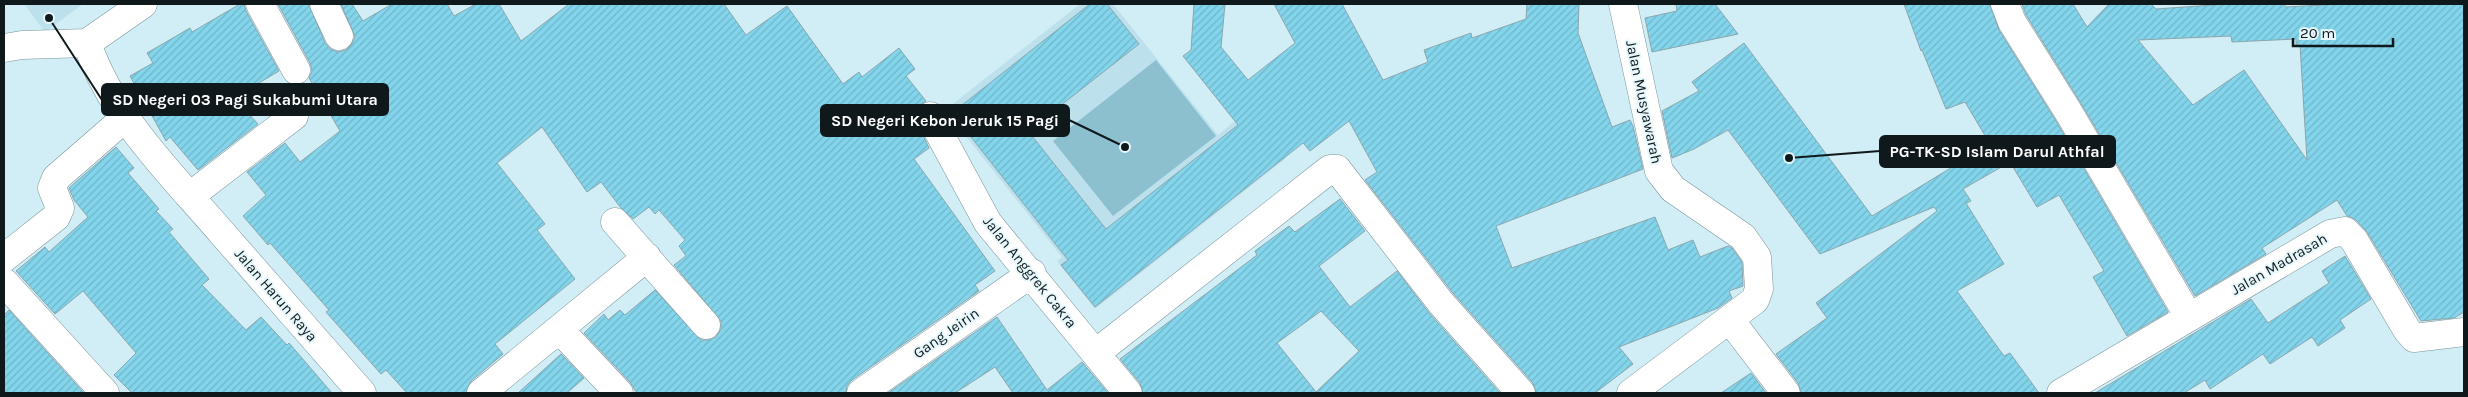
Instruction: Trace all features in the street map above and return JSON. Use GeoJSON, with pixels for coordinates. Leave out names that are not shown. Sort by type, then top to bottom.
{"type":"FeatureCollection","features":[{"type":"Feature","properties":{"kind":"street"},"geometry":{"type":"LineString","coordinates":[[4,48],[22,45],[87,43],[143,4]]}},
{"type":"Feature","properties":{"kind":"street"},"geometry":{"type":"LineString","coordinates":[[260,4],[296,70]]}},
{"type":"Feature","properties":{"kind":"street"},"geometry":{"type":"LineString","coordinates":[[324,4],[340,36]]}},
{"type":"Feature","properties":{"kind":"street","name":"Jalan Musyawarah"},"geometry":{"type":"LineString","coordinates":[[1623,4],[1659,171],[1673,189],[1743,237],[1757,257],[1758,289],[1755,300],[1631,393]]}},
{"type":"Feature","properties":{"kind":"street"},"geometry":{"type":"LineString","coordinates":[[2004,4],[2012,22],[2069,113],[2189,317]]}},
{"type":"Feature","properties":{"kind":"street","name":"Jalan Harun Raya"},"geometry":{"type":"LineString","coordinates":[[87,43],[108,91],[125,118],[361,393]]}},
{"type":"Feature","properties":{"kind":"street"},"geometry":{"type":"LineString","coordinates":[[190,196],[294,116]]}},
{"type":"Feature","properties":{"kind":"street","name":"Jalan Anggrek Cakra"},"geometry":{"type":"LineString","coordinates":[[930,116],[988,222],[1032,273],[1128,393]]}},
{"type":"Feature","properties":{"kind":"street"},"geometry":{"type":"LineString","coordinates":[[4,258],[59,212],[60,208],[52,188],[56,178],[125,118]]}},
{"type":"Feature","properties":{"kind":"street"},"geometry":{"type":"LineString","coordinates":[[1096,354],[1330,169],[1337,169],[1441,303],[1520,393]]}},
{"type":"Feature","properties":{"kind":"street"},"geometry":{"type":"LineString","coordinates":[[615,222],[706,324]]}},
{"type":"Feature","properties":{"kind":"street","name":"Jalan Madrasah"},"geometry":{"type":"LineString","coordinates":[[2061,393],[2330,234],[2345,231],[2354,240],[2407,330],[2414,338],[2464,332]]}},
{"type":"Feature","properties":{"kind":"street"},"geometry":{"type":"LineString","coordinates":[[481,393],[647,257]]}},
{"type":"Feature","properties":{"kind":"street","name":"Gang Jeirin"},"geometry":{"type":"LineString","coordinates":[[861,393],[1032,273]]}},
{"type":"Feature","properties":{"kind":"street"},"geometry":{"type":"LineString","coordinates":[[4,282],[105,393]]}},
{"type":"Feature","properties":{"kind":"street"},"geometry":{"type":"LineString","coordinates":[[1730,320],[1786,393]]}},
{"type":"Feature","properties":{"kind":"street"},"geometry":{"type":"LineString","coordinates":[[559,329],[619,393]]}},
{"type":"Feature","properties":{"kind":"shaded area"},"geometry":{"type":"Polygon","coordinates":[[[24,4],[83,4],[45,32],[24,4]]]}},
{"type":"Feature","properties":{"kind":"shaded area"},"geometry":{"type":"Polygon","coordinates":[[[1080,4],[1113,4],[1218,135],[1247,111],[1285,159],[1095,309],[1057,261],[1062,257],[945,110],[1080,4]]]}},
{"type":"Feature","properties":{"kind":"shaded area"},"geometry":{"type":"Polygon","coordinates":[[[1156,60],[1216,136],[1113,216],[1053,141],[1156,60]]]}},
{"type":"Feature","properties":{"kind":"building"},"geometry":{"type":"Polygon","coordinates":[[[240,4],[244,4],[279,71],[234,98],[258,124],[198,170],[170,137],[166,141],[130,76],[153,63],[147,53],[190,28],[192,32],[240,4]]]}},
{"type":"Feature","properties":{"kind":"building"},"geometry":{"type":"Polygon","coordinates":[[[278,4],[309,4],[325,43],[330,49],[338,52],[346,50],[355,37],[341,4],[352,4],[363,21],[392,4],[447,4],[454,16],[476,4],[499,4],[521,41],[569,4],[724,4],[746,35],[787,6],[843,84],[859,72],[862,77],[899,48],[915,69],[906,76],[926,101],[917,107],[914,116],[929,148],[914,159],[995,271],[975,285],[979,291],[852,380],[847,386],[846,393],[637,393],[630,382],[584,333],[604,314],[608,320],[620,310],[625,315],[655,290],[701,340],[709,340],[716,337],[721,329],[721,321],[674,265],[686,256],[679,246],[685,240],[659,210],[655,214],[649,207],[633,219],[621,208],[601,182],[587,192],[542,127],[497,163],[545,224],[537,230],[575,279],[495,344],[503,354],[471,381],[466,393],[407,393],[386,370],[381,374],[326,312],[329,310],[270,243],[268,245],[243,216],[266,195],[247,172],[285,143],[300,162],[340,131],[309,78],[312,71],[310,63],[278,4]]]}},
{"type":"Feature","properties":{"kind":"building"},"geometry":{"type":"Polygon","coordinates":[[[1090,4],[1107,4],[1139,44],[1028,131],[1106,229],[1238,125],[1183,56],[1191,50],[1194,4],[1225,4],[1221,47],[1248,80],[1295,43],[1274,4],[1342,4],[1383,80],[1428,62],[1424,50],[1471,33],[1472,38],[1526,19],[1527,4],[1579,4],[1578,33],[1612,127],[1630,120],[1643,169],[1496,226],[1512,268],[1655,217],[1668,250],[1693,240],[1700,257],[1728,246],[1732,248],[1742,262],[1743,286],[1729,291],[1732,298],[1718,308],[1619,347],[1633,364],[1595,393],[1536,393],[1533,383],[1453,293],[1365,180],[1377,172],[1349,121],[1310,151],[1303,143],[1095,307],[1061,265],[1068,260],[952,113],[1090,4]]]}},
{"type":"Feature","properties":{"kind":"building"},"geometry":{"type":"Polygon","coordinates":[[[1676,4],[1715,4],[1738,34],[1652,52],[1645,18],[1677,11],[1676,4]]]}},
{"type":"Feature","properties":{"kind":"building"},"geometry":{"type":"Polygon","coordinates":[[[1904,4],[1990,4],[1999,30],[2056,121],[2168,312],[2127,336],[2093,277],[2104,271],[2059,195],[2037,207],[2010,162],[1963,189],[1971,201],[1966,203],[2004,264],[1957,291],[2004,356],[2010,353],[2039,393],[1801,393],[1798,383],[1776,354],[1827,318],[1816,303],[1937,211],[1934,207],[1820,254],[1728,130],[1694,149],[1672,158],[1662,111],[1699,91],[1692,82],[1744,43],[1872,216],[1990,144],[1965,102],[1946,109],[1921,51],[1904,4]]]}},
{"type":"Feature","properties":{"kind":"building"},"geometry":{"type":"Polygon","coordinates":[[[2022,4],[2073,4],[2087,27],[2109,4],[2151,4],[2156,9],[2227,4],[2285,4],[2285,7],[2342,4],[2464,4],[2464,312],[2454,318],[2421,321],[2367,232],[2356,220],[2347,216],[2337,200],[2262,248],[2266,254],[2195,296],[2082,105],[2026,15],[2022,4]],[[2231,36],[2138,40],[2193,105],[2244,70],[2307,160],[2300,45],[2296,45],[2296,39],[2232,42],[2231,36]]]}},
{"type":"Feature","properties":{"kind":"building"},"geometry":{"type":"Polygon","coordinates":[[[116,147],[134,168],[128,173],[159,209],[156,211],[173,229],[169,232],[209,279],[202,285],[246,330],[261,317],[287,345],[289,343],[332,393],[132,393],[114,375],[136,353],[83,291],[55,314],[16,271],[45,247],[49,252],[88,217],[74,200],[69,188],[116,147]]]}},
{"type":"Feature","properties":{"kind":"building"},"geometry":{"type":"Polygon","coordinates":[[[1340,199],[1365,231],[1319,266],[1350,307],[1397,271],[1429,313],[1500,393],[1143,393],[1140,383],[1120,359],[1257,255],[1255,251],[1289,226],[1295,232],[1340,199]],[[1321,311],[1277,343],[1316,392],[1359,351],[1321,311]]]}},
{"type":"Feature","properties":{"kind":"building"},"geometry":{"type":"Polygon","coordinates":[[[2345,256],[2371,299],[2340,320],[2345,328],[2318,346],[2312,337],[2270,364],[2263,354],[2210,389],[2205,380],[2184,393],[2095,393],[2251,299],[2268,323],[2329,283],[2322,271],[2345,256]]]}},
{"type":"Feature","properties":{"kind":"building"},"geometry":{"type":"Polygon","coordinates":[[[9,310],[84,393],[4,393],[4,315],[9,310]]]}},
{"type":"Feature","properties":{"kind":"building"},"geometry":{"type":"Polygon","coordinates":[[[997,317],[1047,390],[1082,362],[1108,393],[1013,393],[995,367],[955,393],[888,393],[997,317]]]}},
{"type":"Feature","properties":{"kind":"building"},"geometry":{"type":"Polygon","coordinates":[[[561,354],[584,378],[567,393],[518,393],[561,354]]]}},
{"type":"Feature","properties":{"kind":"building"},"geometry":{"type":"Polygon","coordinates":[[[1751,373],[1766,393],[1721,393],[1751,373]]]}},
{"type":"Feature","properties":{"kind":"place","name":"SD Negeri 03 Pagi Sukabumi Utara"},"geometry":{"type":"Point","coordinates":[49,18]}},
{"type":"Feature","properties":{"kind":"place","name":"SD Negeri Kebon Jeruk 15 Pagi"},"geometry":{"type":"Point","coordinates":[1125,147]}},
{"type":"Feature","properties":{"kind":"place","name":"PG-TK-SD Islam Darul Athfal"},"geometry":{"type":"Point","coordinates":[1789,158]}}]}
